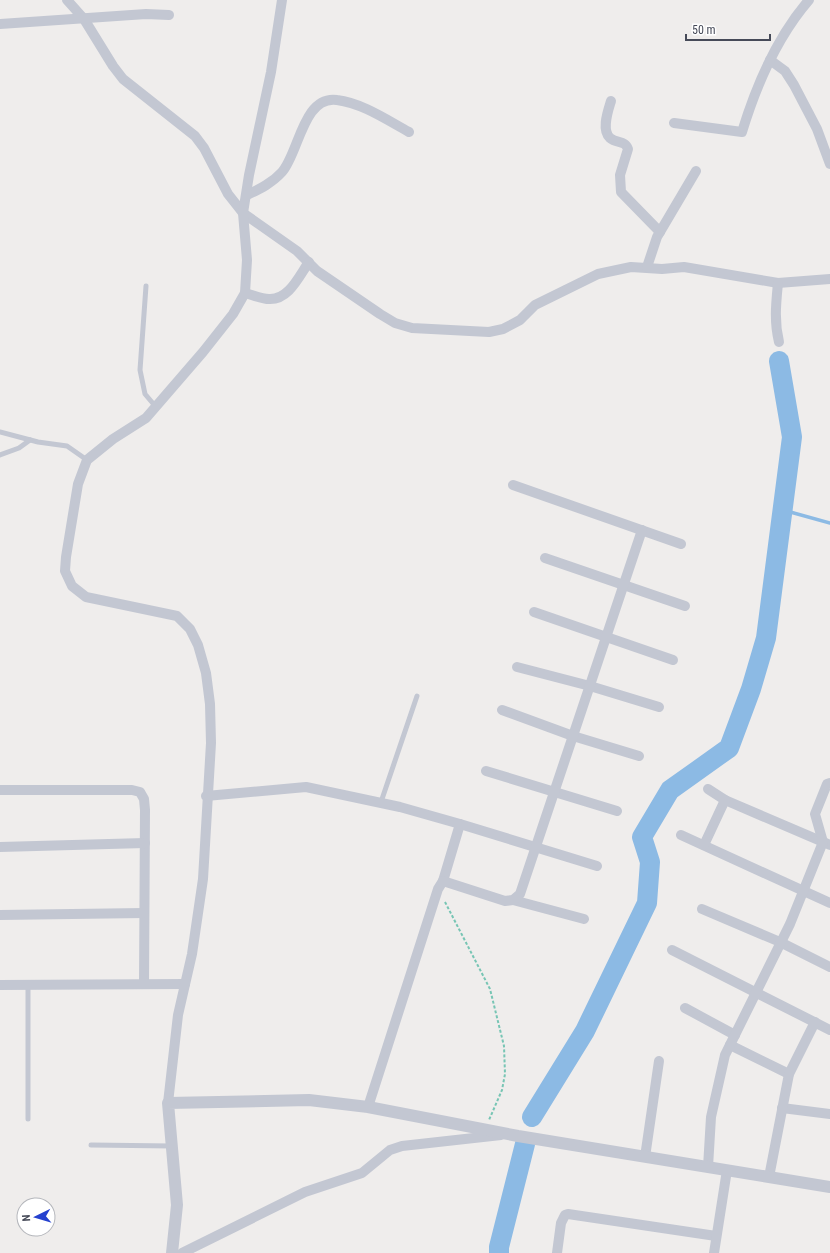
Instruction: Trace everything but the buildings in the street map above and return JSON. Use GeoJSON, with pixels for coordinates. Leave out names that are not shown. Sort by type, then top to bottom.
{"type":"FeatureCollection","features":[{"type":"Feature","properties":{"kind":"street"},"geometry":{"type":"LineString","coordinates":[[67,0],[84,19],[113,66],[124,79],[195,136],[204,148],[228,194],[244,213],[297,251],[317,271],[394,323],[412,328],[489,332],[503,329],[520,320],[535,304],[598,274],[631,267],[684,267],[778,283],[830,279]]}},
{"type":"Feature","properties":{"kind":"street"},"geometry":{"type":"LineString","coordinates":[[172,1253],[177,1205],[168,1102],[178,1015],[192,954],[202,878],[206,796],[211,743],[210,704],[206,673],[198,645],[190,629],[177,616],[86,597],[72,586],[65,571],[78,484],[87,460],[113,439],[146,418],[203,352],[232,314],[245,293],[247,260],[244,213],[246,195],[270,72],[282,0]]}},
{"type":"Feature","properties":{"kind":"street"},"geometry":{"type":"LineString","coordinates":[[674,123],[742,132],[751,101],[770,60],[809,0]]}},
{"type":"Feature","properties":{"kind":"street"},"geometry":{"type":"LineString","coordinates":[[0,24],[146,14],[169,15]]}},
{"type":"Feature","properties":{"kind":"street"},"geometry":{"type":"LineString","coordinates":[[770,60],[785,71],[794,85],[817,129],[830,164]]}},
{"type":"Feature","properties":{"kind":"street"},"geometry":{"type":"LineString","coordinates":[[246,195],[267,185],[283,171],[312,109],[323,100],[336,99],[353,103],[409,132]]}},
{"type":"Feature","properties":{"kind":"street"},"geometry":{"type":"LineString","coordinates":[[611,101],[606,124],[608,135],[611,139],[623,142],[628,149],[620,175],[621,192],[660,232]]}},
{"type":"Feature","properties":{"kind":"street"},"geometry":{"type":"LineString","coordinates":[[647,267],[660,232],[696,171]]}},
{"type":"Feature","properties":{"kind":"street"},"geometry":{"type":"LineString","coordinates":[[245,293],[269,299],[280,297],[287,293],[309,262]]}},
{"type":"Feature","properties":{"kind":"street"},"geometry":{"type":"LineString","coordinates":[[778,283],[775,311],[779,342]]}},
{"type":"Feature","properties":{"kind":"street"},"geometry":{"type":"LineString","coordinates":[[512,485],[681,544]]}},
{"type":"Feature","properties":{"kind":"street"},"geometry":{"type":"LineString","coordinates":[[513,900],[520,894],[642,530]]}},
{"type":"Feature","properties":{"kind":"street"},"geometry":{"type":"LineString","coordinates":[[545,558],[685,606]]}},
{"type":"Feature","properties":{"kind":"street"},"geometry":{"type":"LineString","coordinates":[[534,612],[673,660]]}},
{"type":"Feature","properties":{"kind":"street"},"geometry":{"type":"LineString","coordinates":[[517,667],[590,686],[659,707]]}},
{"type":"Feature","properties":{"kind":"street"},"geometry":{"type":"LineString","coordinates":[[502,710],[573,736],[639,756]]}},
{"type":"Feature","properties":{"kind":"street"},"geometry":{"type":"LineString","coordinates":[[486,771],[616,811]]}},
{"type":"Feature","properties":{"kind":"street"},"geometry":{"type":"LineString","coordinates":[[708,1167],[711,1117],[726,1055],[826,844],[815,814],[827,784],[830,783]]}},
{"type":"Feature","properties":{"kind":"street"},"geometry":{"type":"LineString","coordinates":[[206,796],[306,787],[381,802],[460,824],[597,866]]}},
{"type":"Feature","properties":{"kind":"street"},"geometry":{"type":"LineString","coordinates":[[708,789],[725,800],[826,844]]}},
{"type":"Feature","properties":{"kind":"street"},"geometry":{"type":"LineString","coordinates":[[0,790],[132,790],[140,792],[144,799],[145,810],[144,984]]}},
{"type":"Feature","properties":{"kind":"street"},"geometry":{"type":"LineString","coordinates":[[704,845],[725,800]]}},
{"type":"Feature","properties":{"kind":"street"},"geometry":{"type":"LineString","coordinates":[[368,1108],[460,824]]}},
{"type":"Feature","properties":{"kind":"street"},"geometry":{"type":"LineString","coordinates":[[681,835],[830,903]]}},
{"type":"Feature","properties":{"kind":"street"},"geometry":{"type":"LineString","coordinates":[[0,847],[144,843]]}},
{"type":"Feature","properties":{"kind":"street"},"geometry":{"type":"LineString","coordinates":[[441,885],[505,901],[513,900],[584,919]]}},
{"type":"Feature","properties":{"kind":"street"},"geometry":{"type":"LineString","coordinates":[[702,909],[780,942],[830,967]]}},
{"type":"Feature","properties":{"kind":"street"},"geometry":{"type":"LineString","coordinates":[[0,915],[144,913]]}},
{"type":"Feature","properties":{"kind":"street"},"geometry":{"type":"LineString","coordinates":[[672,950],[830,1030]]}},
{"type":"Feature","properties":{"kind":"street"},"geometry":{"type":"LineString","coordinates":[[0,985],[185,984]]}},
{"type":"Feature","properties":{"kind":"street"},"geometry":{"type":"LineString","coordinates":[[685,1008],[735,1036]]}},
{"type":"Feature","properties":{"kind":"street"},"geometry":{"type":"LineString","coordinates":[[769,1178],[789,1074],[815,1022]]}},
{"type":"Feature","properties":{"kind":"street"},"geometry":{"type":"LineString","coordinates":[[730,1046],[789,1074]]}},
{"type":"Feature","properties":{"kind":"street"},"geometry":{"type":"LineString","coordinates":[[645,1157],[659,1061]]}},
{"type":"Feature","properties":{"kind":"street"},"geometry":{"type":"LineString","coordinates":[[168,1102],[310,1100],[368,1108],[534,1139],[830,1187]]}},
{"type":"Feature","properties":{"kind":"street"},"geometry":{"type":"LineString","coordinates":[[782,1108],[830,1114]]}},
{"type":"Feature","properties":{"kind":"street"},"geometry":{"type":"LineString","coordinates":[[182,1253],[305,1192],[362,1173],[390,1150],[402,1146],[513,1135]]}},
{"type":"Feature","properties":{"kind":"street"},"geometry":{"type":"LineString","coordinates":[[714,1253],[727,1170]]}},
{"type":"Feature","properties":{"kind":"street"},"geometry":{"type":"LineString","coordinates":[[557,1253],[561,1223],[565,1215],[568,1214],[716,1236]]}},
{"type":"Feature","properties":{"kind":"lane"},"geometry":{"type":"LineString","coordinates":[[146,286],[140,370],[145,394],[156,407]]}},
{"type":"Feature","properties":{"kind":"lane"},"geometry":{"type":"LineString","coordinates":[[0,432],[30,440],[67,446],[87,460]]}},
{"type":"Feature","properties":{"kind":"lane"},"geometry":{"type":"LineString","coordinates":[[0,455],[19,448],[30,440]]}},
{"type":"Feature","properties":{"kind":"lane"},"geometry":{"type":"LineString","coordinates":[[381,802],[417,696]]}},
{"type":"Feature","properties":{"kind":"lane"},"geometry":{"type":"LineString","coordinates":[[28,985],[28,1119]]}},
{"type":"Feature","properties":{"kind":"lane"},"geometry":{"type":"LineString","coordinates":[[91,1145],[172,1146]]}},
{"type":"Feature","properties":{"kind":"path"},"geometry":{"type":"LineString","coordinates":[[441,885],[490,989],[504,1046],[505,1074],[502,1090],[485,1130]]}},
{"type":"Feature","properties":{"kind":"waterway"},"geometry":{"type":"LineString","coordinates":[[532,1117],[585,1031],[647,903],[650,862],[642,837],[670,790],[729,748],[751,689],[766,638],[792,437],[779,361]]}},
{"type":"Feature","properties":{"kind":"waterway"},"geometry":{"type":"LineString","coordinates":[[783,510],[830,523]]}},
{"type":"Feature","properties":{"kind":"waterway"},"geometry":{"type":"LineString","coordinates":[[499,1253],[499,1247],[525,1144]]}}]}
